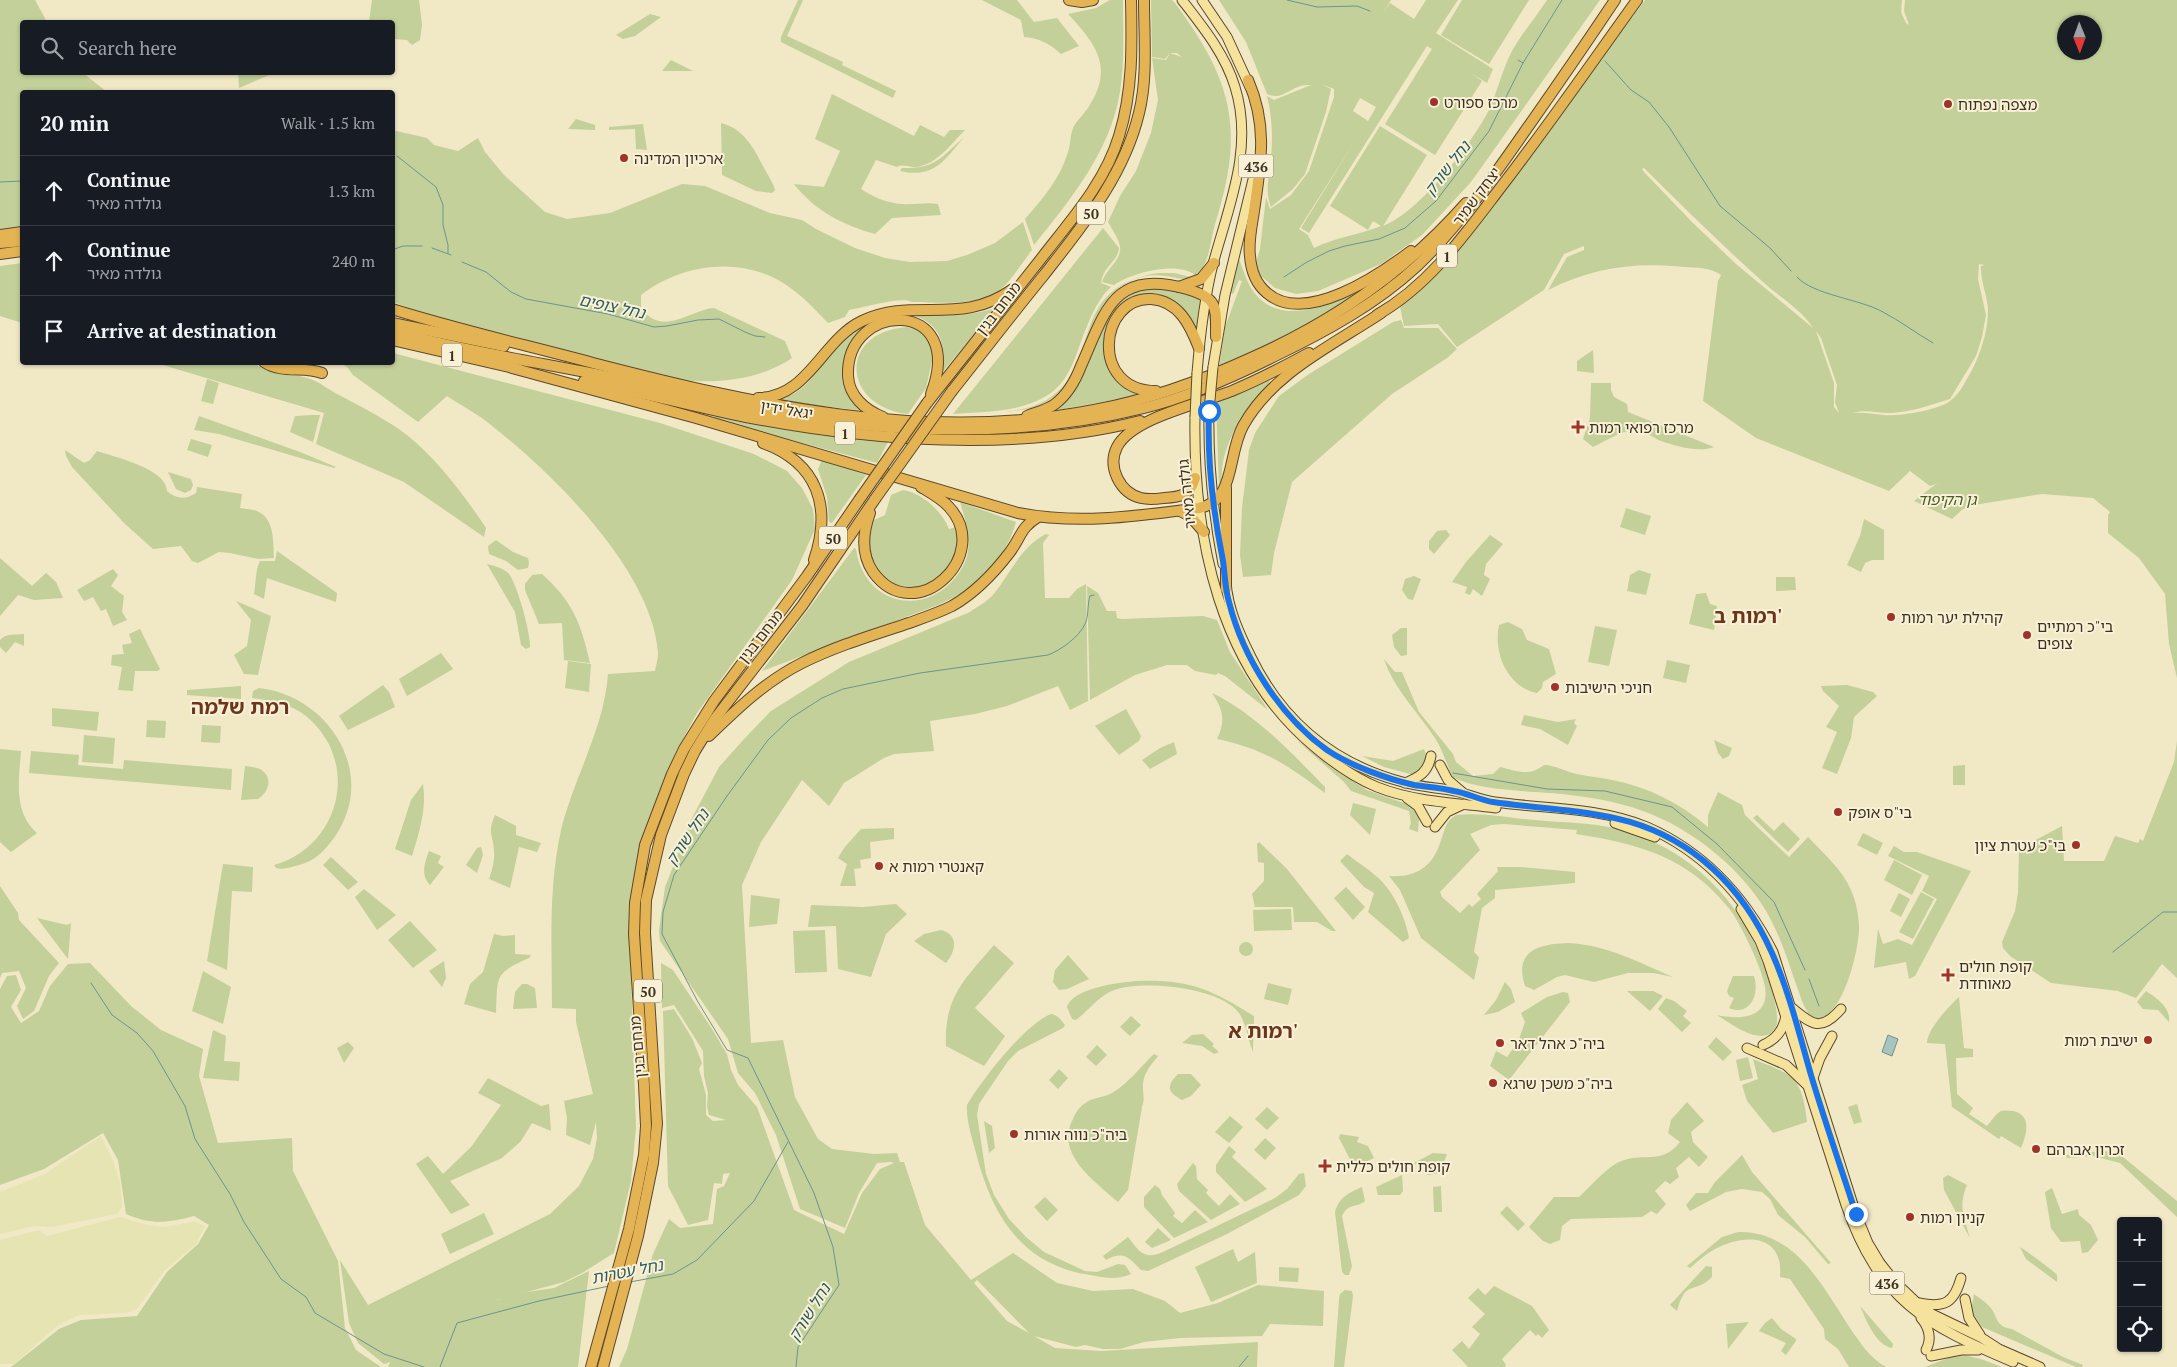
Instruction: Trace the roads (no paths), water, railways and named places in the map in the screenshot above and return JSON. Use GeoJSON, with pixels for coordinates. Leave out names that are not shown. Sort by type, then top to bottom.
{"type":"FeatureCollection","features":[{"type":"Feature","properties":{"kind":"highway"},"geometry":{"type":"LineString","coordinates":[[1069,0],[1082,2],[1093,0]]}},
{"type":"Feature","properties":{"kind":"highway","name":"מנחם בגין"},"geometry":{"type":"LineString","coordinates":[[592,1365],[629,1229],[644,1155],[646,1126],[634,934],[635,903],[646,845],[672,774],[684,749],[714,701],[807,576],[935,390],[1033,269],[1103,174],[1119,138],[1126,113],[1129,89],[1131,0]]}},
{"type":"Feature","properties":{"kind":"highway","name":"מנחם בגין"},"geometry":{"type":"LineString","coordinates":[[604,1366],[638,1236],[653,1163],[657,1124],[647,978],[646,900],[661,835],[681,781],[695,751],[725,706],[802,606],[952,391],[1088,218],[1112,183],[1123,161],[1140,112],[1144,56],[1144,0]]}},
{"type":"Feature","properties":{"kind":"highway","name":"יצחק שמיר"},"geometry":{"type":"LineString","coordinates":[[1180,397],[1233,377],[1292,348],[1336,324],[1400,281],[1459,221],[1528,127],[1615,0]]}},
{"type":"Feature","properties":{"kind":"highway","name":"יצחק שמיר"},"geometry":{"type":"LineString","coordinates":[[1182,409],[1233,390],[1275,371],[1381,313],[1431,272],[1458,244],[1525,156],[1635,4]]}},
{"type":"Feature","properties":{"kind":"highway"},"geometry":{"type":"LineString","coordinates":[[1248,80],[1258,107],[1262,136],[1250,254],[1254,276],[1270,296],[1286,303],[1298,304],[1318,301],[1344,291],[1388,267],[1445,225]]}},
{"type":"Feature","properties":{"kind":"highway"},"geometry":{"type":"LineString","coordinates":[[395,310],[470,332],[549,352],[711,391],[822,413],[894,420],[1015,420],[1096,410],[1167,390],[1232,366],[1298,336],[1357,300],[1398,270],[1445,225],[1480,186],[1528,127]]}},
{"type":"Feature","properties":{"kind":"highway"},"geometry":{"type":"LineString","coordinates":[[0,235],[20,232]]}},
{"type":"Feature","properties":{"kind":"highway"},"geometry":{"type":"LineString","coordinates":[[0,243],[20,241]]}},
{"type":"Feature","properties":{"kind":"highway"},"geometry":{"type":"LineString","coordinates":[[0,254],[20,252]]}},
{"type":"Feature","properties":{"kind":"highway"},"geometry":{"type":"LineString","coordinates":[[1180,287],[1201,279],[1214,264]]}},
{"type":"Feature","properties":{"kind":"highway"},"geometry":{"type":"LineString","coordinates":[[711,391],[761,398],[784,393],[802,380],[839,336],[862,321],[892,312],[959,310],[984,304],[1015,287],[1033,269]]}},
{"type":"Feature","properties":{"kind":"highway"},"geometry":{"type":"LineString","coordinates":[[1015,420],[1049,408],[1062,398],[1078,374],[1103,314],[1119,295],[1129,289],[1148,284],[1180,287],[1206,296],[1211,300],[1214,307],[1216,337]]}},
{"type":"Feature","properties":{"kind":"highway"},"geometry":{"type":"LineString","coordinates":[[1167,390],[1133,388],[1119,378],[1111,362],[1109,346],[1111,330],[1117,318],[1129,306],[1138,301],[1148,299],[1167,302],[1184,318],[1199,348]]}},
{"type":"Feature","properties":{"kind":"highway"},"geometry":{"type":"LineString","coordinates":[[512,368],[900,476],[1018,513],[1038,517],[1091,520],[1179,511],[1212,504],[1222,495],[1238,435],[1252,412],[1272,388],[1288,374],[1381,313]]}},
{"type":"Feature","properties":{"kind":"highway"},"geometry":{"type":"LineString","coordinates":[[894,420],[875,414],[865,408],[851,389],[849,380],[850,360],[853,349],[867,330],[883,322],[897,319],[914,322],[929,332],[938,352],[935,390]]}},
{"type":"Feature","properties":{"kind":"highway"},"geometry":{"type":"LineString","coordinates":[[395,323],[487,344],[549,352]]}},
{"type":"Feature","properties":{"kind":"highway","name":"יגאל ידין"},"geometry":{"type":"LineString","coordinates":[[395,332],[456,347],[623,380],[758,410],[813,419],[898,428],[974,429],[1040,426],[1143,408],[1180,397]]}},
{"type":"Feature","properties":{"kind":"highway","name":"יגאל ידין"},"geometry":{"type":"LineString","coordinates":[[395,341],[512,368],[624,389],[760,420],[840,432],[885,436],[974,439],[1055,435],[1130,423],[1182,409]]}},
{"type":"Feature","properties":{"kind":"highway"},"geometry":{"type":"LineString","coordinates":[[271,365],[281,369],[310,370],[322,373]]}},
{"type":"Feature","properties":{"kind":"highway"},"geometry":{"type":"LineString","coordinates":[[1182,409],[1143,424],[1127,434],[1115,451],[1114,471],[1120,483],[1128,492],[1147,500],[1185,495],[1192,488],[1196,478]]}},
{"type":"Feature","properties":{"kind":"highway"},"geometry":{"type":"LineString","coordinates":[[696,418],[772,446],[786,454],[809,476],[821,507],[822,524],[820,541],[807,576]]}},
{"type":"Feature","properties":{"kind":"highway"},"geometry":{"type":"LineString","coordinates":[[875,499],[868,518],[864,542],[868,561],[876,576],[892,588],[910,593],[931,589],[940,583],[951,572],[958,558],[962,542],[960,525],[950,508],[941,499],[900,476]]}},
{"type":"Feature","properties":{"kind":"highway"},"geometry":{"type":"LineString","coordinates":[[1226,589],[1227,481]]}},
{"type":"Feature","properties":{"kind":"highway"},"geometry":{"type":"LineString","coordinates":[[1179,511],[1190,516],[1204,532]]}},
{"type":"Feature","properties":{"kind":"highway"},"geometry":{"type":"LineString","coordinates":[[695,751],[749,699],[779,676],[826,652],[952,606],[992,575],[1012,550],[1022,530],[1038,517]]}},
{"type":"Feature","properties":{"kind":"main road","name":"גולדה מאיר"},"geometry":{"type":"LineString","coordinates":[[1182,0],[1201,24],[1223,59],[1235,87],[1242,121],[1242,154],[1238,176],[1206,296],[1199,348],[1195,416],[1196,478],[1199,508],[1222,615],[1244,660],[1273,706],[1301,735],[1338,765],[1365,781],[1402,795],[1606,821],[1649,834],[1682,853],[1722,886],[1744,914],[1764,951],[1786,1016],[1800,1044]]}},
{"type":"Feature","properties":{"kind":"main road","name":"גולדה מאיר"},"geometry":{"type":"LineString","coordinates":[[1202,0],[1227,36],[1248,80],[1256,119],[1258,149],[1256,168],[1216,337],[1209,411],[1209,474],[1212,504],[1231,611],[1242,639],[1266,685],[1286,711],[1315,740],[1333,753],[1352,763],[1405,783],[1465,794],[1488,801],[1570,810],[1618,818],[1645,827],[1679,844],[1711,868],[1745,904],[1773,952],[1792,1008],[1800,1044]]}},
{"type":"Feature","properties":{"kind":"main road"},"geometry":{"type":"LineString","coordinates":[[1405,783],[1423,774],[1431,756]]}},
{"type":"Feature","properties":{"kind":"main road"},"geometry":{"type":"LineString","coordinates":[[1440,765],[1448,780],[1465,794]]}},
{"type":"Feature","properties":{"kind":"main road"},"geometry":{"type":"LineString","coordinates":[[1402,795],[1418,806],[1431,824],[1447,812],[1464,804]]}},
{"type":"Feature","properties":{"kind":"main road"},"geometry":{"type":"LineString","coordinates":[[1792,1008],[1809,1021],[1820,1024],[1829,1022],[1841,1009]]}},
{"type":"Feature","properties":{"kind":"main road"},"geometry":{"type":"LineString","coordinates":[[1763,1045],[1781,1032],[1786,1016]]}},
{"type":"Feature","properties":{"kind":"main road"},"geometry":{"type":"LineString","coordinates":[[1747,1048],[1786,1065],[1811,1083],[1820,1058],[1832,1036]]}},
{"type":"Feature","properties":{"kind":"main road","name":"436"},"geometry":{"type":"LineString","coordinates":[[1800,1044],[1811,1083],[1856,1214],[1872,1251],[1890,1276],[1916,1302],[1932,1314],[1982,1338],[2004,1352],[2040,1367]]}},
{"type":"Feature","properties":{"kind":"main road","name":"436"},"geometry":{"type":"LineString","coordinates":[[1811,1083],[1812,1098],[1846,1205],[1863,1247],[1888,1285],[1918,1314],[1988,1352],[2024,1367]]}},
{"type":"Feature","properties":{"kind":"main road"},"geometry":{"type":"LineString","coordinates":[[1916,1302],[1934,1305],[1949,1301],[1956,1294],[1961,1278]]}},
{"type":"Feature","properties":{"kind":"main road"},"geometry":{"type":"LineString","coordinates":[[1965,1299],[1969,1318],[1982,1338]]}},
{"type":"Feature","properties":{"kind":"main road"},"geometry":{"type":"LineString","coordinates":[[1918,1314],[1927,1326],[1928,1353],[1960,1350],[1988,1352]]}},
{"type":"Feature","properties":{"kind":"water"},"geometry":{"type":"Polygon","coordinates":[[[1888,1035],[1898,1039],[1892,1056],[1882,1052],[1888,1035]]]}},
{"type":"Feature","properties":{"kind":"waterway"},"geometry":{"type":"LineString","coordinates":[[1287,0],[1317,7],[1357,6],[1370,11]]}},
{"type":"Feature","properties":{"kind":"waterway","name":"נחל שורק"},"geometry":{"type":"LineString","coordinates":[[1284,277],[1329,251],[1379,239],[1405,228],[1436,201],[1489,131],[1523,63],[1562,0]]}},
{"type":"Feature","properties":{"kind":"waterway","name":"נחל שורק"},"geometry":{"type":"LineString","coordinates":[[1518,60],[1523,63]]}},
{"type":"Feature","properties":{"kind":"waterway"},"geometry":{"type":"LineString","coordinates":[[1605,61],[1631,90],[1649,102],[1669,127],[1720,206],[1770,248],[1791,271]]}},
{"type":"Feature","properties":{"kind":"waterway"},"geometry":{"type":"LineString","coordinates":[[397,156],[436,187],[443,205],[443,225],[448,253]]}},
{"type":"Feature","properties":{"kind":"waterway","name":"נחל צופים"},"geometry":{"type":"LineString","coordinates":[[0,182],[20,181]]}},
{"type":"Feature","properties":{"kind":"waterway","name":"נחל צופים"},"geometry":{"type":"LineString","coordinates":[[395,249],[403,246],[422,246]]}},
{"type":"Feature","properties":{"kind":"waterway","name":"נחל צופים"},"geometry":{"type":"LineString","coordinates":[[432,248],[451,255]]}},
{"type":"Feature","properties":{"kind":"waterway","name":"נחל צופים"},"geometry":{"type":"LineString","coordinates":[[462,262],[486,272],[511,292],[526,299],[608,314],[654,327],[698,320],[719,319],[755,336],[765,337]]}},
{"type":"Feature","properties":{"kind":"waterway"},"geometry":{"type":"LineString","coordinates":[[1797,277],[1804,283],[1825,293],[1883,312],[1933,343]]}},
{"type":"Feature","properties":{"kind":"waterway","name":"נחל שורק"},"geometry":{"type":"LineString","coordinates":[[796,1367],[798,1347],[839,1285],[833,1247],[814,1193],[748,1058],[727,1050],[698,1002],[662,934],[663,912],[674,875],[727,796],[768,740],[791,718],[822,698],[843,689],[920,673],[1048,655],[1079,634],[1087,618],[1090,596],[1094,595]]}},
{"type":"Feature","properties":{"kind":"waterway"},"geometry":{"type":"LineString","coordinates":[[1453,773],[1547,789],[1605,791],[1672,807],[1717,844],[1774,902],[1805,970]]}},
{"type":"Feature","properties":{"kind":"waterway"},"geometry":{"type":"LineString","coordinates":[[2113,952],[2163,912],[2177,912]]}},
{"type":"Feature","properties":{"kind":"waterway"},"geometry":{"type":"LineString","coordinates":[[1809,979],[1819,1006]]}},
{"type":"Feature","properties":{"kind":"waterway"},"geometry":{"type":"LineString","coordinates":[[91,983],[112,1015],[137,1033],[153,1051],[185,1106],[195,1139],[230,1194],[244,1222],[281,1279],[306,1297],[315,1313],[384,1354],[424,1367]]}},
{"type":"Feature","properties":{"kind":"waterway","name":"נחל עטרות"},"geometry":{"type":"LineString","coordinates":[[630,1282],[673,1274],[697,1260],[754,1201],[788,1142]]}},
{"type":"Feature","properties":{"kind":"waterway","name":"נחל עטרות"},"geometry":{"type":"LineString","coordinates":[[440,1367],[457,1323],[539,1301],[609,1286]]}},
{"type":"Feature","properties":{"kind":"waterway"},"geometry":{"type":"LineString","coordinates":[[1239,1367],[1248,1356]]}},
{"type":"Feature","properties":{"kind":"place","name":"מרכז ספורט"},"geometry":{"type":"Point","coordinates":[1434,102]}},
{"type":"Feature","properties":{"kind":"place","name":"מצפה נפתוח"},"geometry":{"type":"Point","coordinates":[1948,104]}},
{"type":"Feature","properties":{"kind":"place","name":"ארכיון המדינה"},"geometry":{"type":"Point","coordinates":[624,158]}},
{"type":"Feature","properties":{"kind":"place","name":"מרכז רפואי רמות"},"geometry":{"type":"Point","coordinates":[1578,427]}},
{"type":"Feature","properties":{"kind":"place","name":"קהילת יער רמות"},"geometry":{"type":"Point","coordinates":[1891,617]}},
{"type":"Feature","properties":{"kind":"place","name":"בי\"כ רמתיים צופים"},"geometry":{"type":"Point","coordinates":[2027,635]}},
{"type":"Feature","properties":{"kind":"place","name":"חניכי הישיבות"},"geometry":{"type":"Point","coordinates":[1555,687]}},
{"type":"Feature","properties":{"kind":"place","name":"בי\"ס אופק"},"geometry":{"type":"Point","coordinates":[1838,812]}},
{"type":"Feature","properties":{"kind":"place","name":"בי\"כ עטרת ציון"},"geometry":{"type":"Point","coordinates":[2076,845]}},
{"type":"Feature","properties":{"kind":"place","name":"קאנטרי רמות א"},"geometry":{"type":"Point","coordinates":[879,866]}},
{"type":"Feature","properties":{"kind":"place","name":"קופת חולים מאוחדת"},"geometry":{"type":"Point","coordinates":[1948,975]}},
{"type":"Feature","properties":{"kind":"place","name":"ישיבת רמות"},"geometry":{"type":"Point","coordinates":[2148,1040]}},
{"type":"Feature","properties":{"kind":"place","name":"ביה\"כ אהל דאר"},"geometry":{"type":"Point","coordinates":[1500,1043]}},
{"type":"Feature","properties":{"kind":"place","name":"ביה\"כ משכן שרגא"},"geometry":{"type":"Point","coordinates":[1493,1083]}},
{"type":"Feature","properties":{"kind":"place","name":"ביה\"כ נווה אורות"},"geometry":{"type":"Point","coordinates":[1014,1134]}},
{"type":"Feature","properties":{"kind":"place","name":"זכרון אברהם"},"geometry":{"type":"Point","coordinates":[2036,1149]}},
{"type":"Feature","properties":{"kind":"place","name":"קופת חולים כללית"},"geometry":{"type":"Point","coordinates":[1325,1166]}},
{"type":"Feature","properties":{"kind":"place","name":"קניון רמות"},"geometry":{"type":"Point","coordinates":[1910,1217]}},
{"type":"Feature","properties":{"kind":"district","name":"רמות ב'"},"geometry":{"type":"Point","coordinates":[1748,615]}},
{"type":"Feature","properties":{"kind":"district","name":"רמת שלמה"},"geometry":{"type":"Point","coordinates":[240,706]}},
{"type":"Feature","properties":{"kind":"district","name":"רמות א'"},"geometry":{"type":"Point","coordinates":[1263,1030]}},
{"type":"Feature","properties":{"kind":"park label","name":"גן הקיפוד"},"geometry":{"type":"Point","coordinates":[1947,499]}}]}
